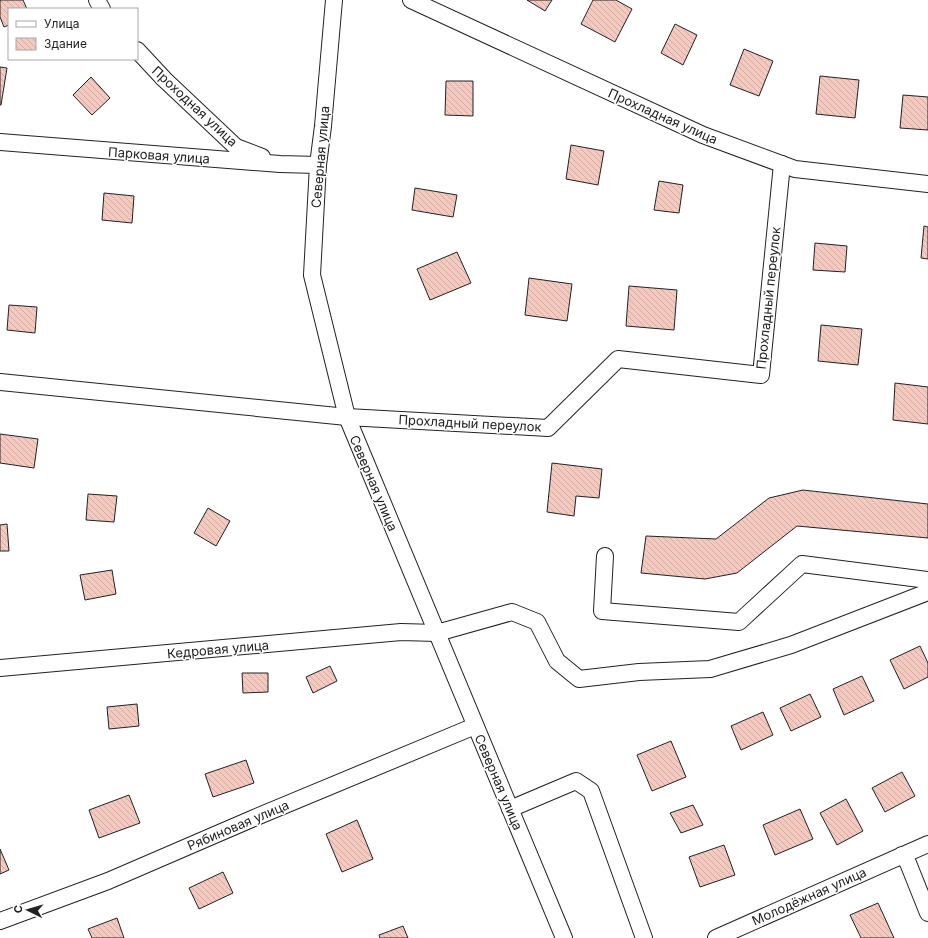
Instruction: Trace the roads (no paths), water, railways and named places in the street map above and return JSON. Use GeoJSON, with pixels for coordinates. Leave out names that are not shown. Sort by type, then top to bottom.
{"type":"FeatureCollection","features":[{"type":"Feature","properties":{"kind":"street","name":"Северная улица"},"geometry":{"type":"LineString","coordinates":[[334,0],[323,126],[318,165],[312,275],[347,417],[564,938]]}},
{"type":"Feature","properties":{"kind":"street","name":"Прохладная улица"},"geometry":{"type":"LineString","coordinates":[[411,0],[703,135],[795,169],[928,184]]}},
{"type":"Feature","properties":{"kind":"street","name":"Проходная улица"},"geometry":{"type":"LineString","coordinates":[[138,51],[164,79],[236,147],[280,164]]}},
{"type":"Feature","properties":{"kind":"street","name":"Парковая улица"},"geometry":{"type":"LineString","coordinates":[[0,142],[280,164],[318,165]]}},
{"type":"Feature","properties":{"kind":"street","name":"Прохладный переулок"},"geometry":{"type":"LineString","coordinates":[[347,417],[548,428],[618,359],[761,375],[782,164]]}},
{"type":"Feature","properties":{"kind":"street"},"geometry":{"type":"LineString","coordinates":[[0,382],[347,417]]}},
{"type":"Feature","properties":{"kind":"street"},"geometry":{"type":"LineString","coordinates":[[605,556],[602,611],[739,622],[802,564],[928,580]]}},
{"type":"Feature","properties":{"kind":"street","name":"Кедровая улица"},"geometry":{"type":"LineString","coordinates":[[0,668],[400,632],[437,633],[512,612],[537,622],[557,661],[579,679],[639,672],[710,669],[792,645],[928,592]]}},
{"type":"Feature","properties":{"kind":"street","name":"Рябиновая улица"},"geometry":{"type":"LineString","coordinates":[[0,921],[108,882],[254,818],[475,726]]}},
{"type":"Feature","properties":{"kind":"street"},"geometry":{"type":"LineString","coordinates":[[510,809],[576,781],[591,791],[644,938]]}},
{"type":"Feature","properties":{"kind":"street","name":"Молодёжная улица"},"geometry":{"type":"LineString","coordinates":[[716,938],[928,844]]}},
{"type":"Feature","properties":{"kind":"street"},"geometry":{"type":"LineString","coordinates":[[902,855],[908,863],[928,913]]}}]}
